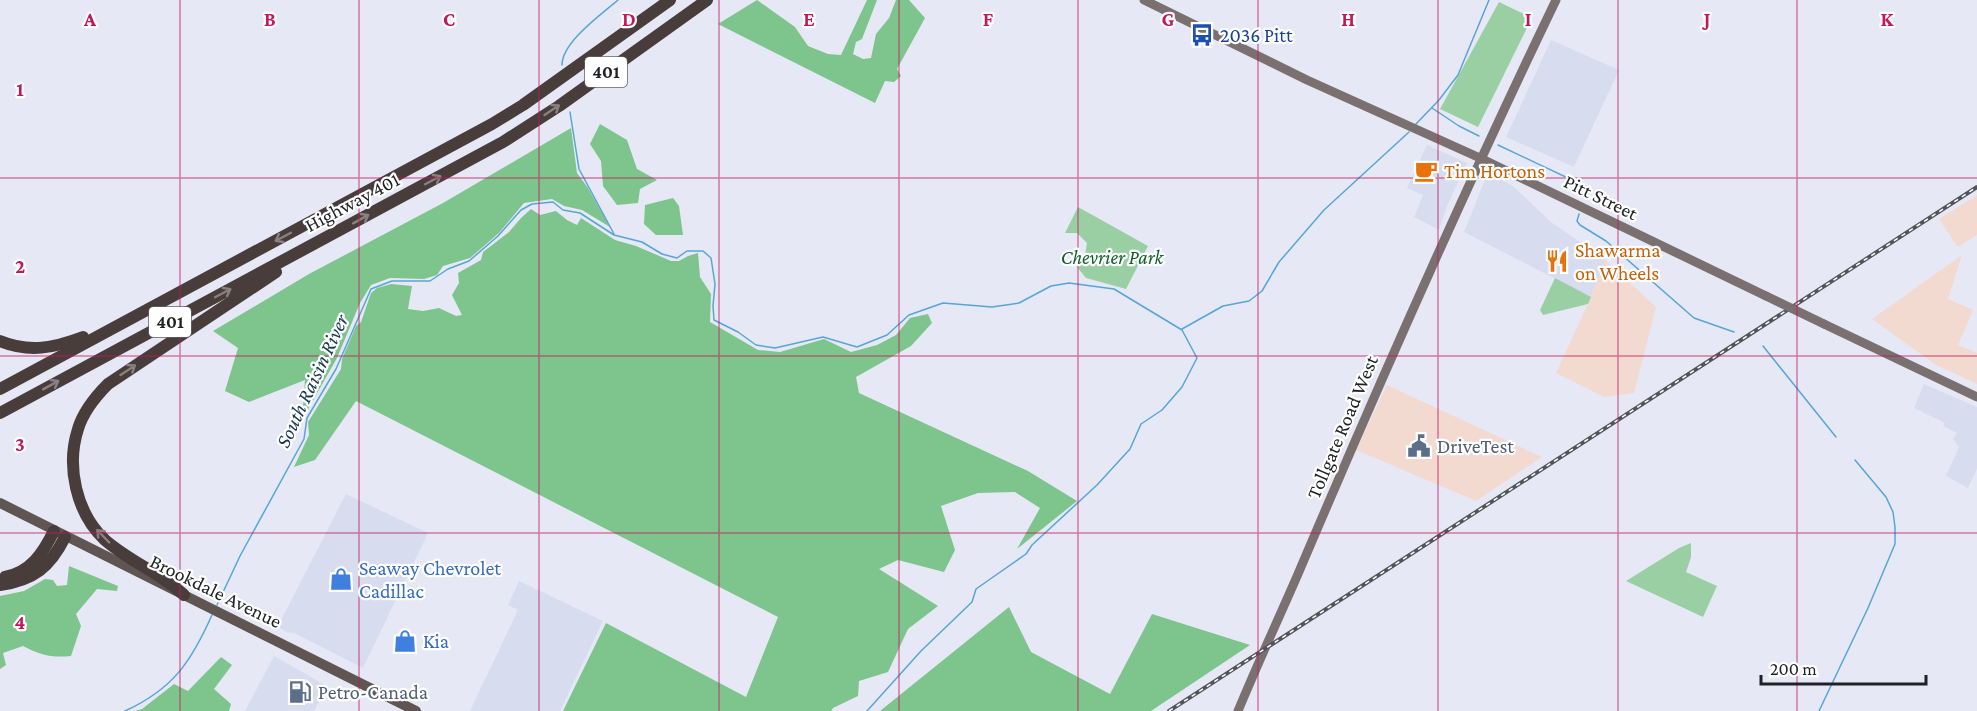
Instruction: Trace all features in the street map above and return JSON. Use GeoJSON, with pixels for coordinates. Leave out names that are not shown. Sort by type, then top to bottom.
{"type":"FeatureCollection","features":[{"type":"Feature","properties":{"kind":"highway","name":"Highway 401"},"geometry":{"type":"LineString","coordinates":[[0,389],[492,124],[523,105],[670,0]]}},
{"type":"Feature","properties":{"kind":"highway","name":"Highway 401"},"geometry":{"type":"LineString","coordinates":[[0,413],[503,142],[559,106],[707,0]]}},
{"type":"Feature","properties":{"kind":"highway"},"geometry":{"type":"LineString","coordinates":[[184,595],[170,582],[118,550],[93,525],[80,502],[73,471],[72,457],[78,428],[99,394],[119,376],[280,270],[324,244],[340,231]]}},
{"type":"Feature","properties":{"kind":"highway"},"geometry":{"type":"LineString","coordinates":[[0,341],[19,348],[45,348],[62,345],[149,304],[166,299]]}},
{"type":"Feature","properties":{"kind":"highway"},"geometry":{"type":"LineString","coordinates":[[0,579],[12,576],[35,561],[59,534]]}},
{"type":"Feature","properties":{"kind":"highway"},"geometry":{"type":"LineString","coordinates":[[0,585],[34,576],[45,567],[59,534]]}},
{"type":"Feature","properties":{"kind":"main road","name":"Brookdale Avenue"},"geometry":{"type":"LineString","coordinates":[[0,503],[416,711]]}},
{"type":"Feature","properties":{"kind":"street","name":"Pitt Street"},"geometry":{"type":"LineString","coordinates":[[1144,0],[1308,80],[1480,158],[1977,397]]}},
{"type":"Feature","properties":{"kind":"street","name":"Tollgate Road West"},"geometry":{"type":"LineString","coordinates":[[1238,711],[1480,158],[1556,0]]}},
{"type":"Feature","properties":{"kind":"shaded area"},"geometry":{"type":"Polygon","coordinates":[[[1551,40],[1619,70],[1574,167],[1506,137],[1551,40]]]}},
{"type":"Feature","properties":{"kind":"shaded area"},"geometry":{"type":"Polygon","coordinates":[[[1427,145],[1467,163],[1447,206],[1439,230],[1414,217],[1423,195],[1407,188],[1427,145]]]}},
{"type":"Feature","properties":{"kind":"shaded area"},"geometry":{"type":"Polygon","coordinates":[[[1488,172],[1513,186],[1551,222],[1605,260],[1591,297],[1464,232],[1488,172]]]}},
{"type":"Feature","properties":{"kind":"shaded area"},"geometry":{"type":"Polygon","coordinates":[[[1977,195],[1977,235],[1958,247],[1939,219],[1977,195]]]}},
{"type":"Feature","properties":{"kind":"shaded area"},"geometry":{"type":"Polygon","coordinates":[[[1962,255],[1948,299],[1973,310],[1958,345],[1977,353],[1977,384],[1936,365],[1872,319],[1962,255]]]}},
{"type":"Feature","properties":{"kind":"shaded area"},"geometry":{"type":"Polygon","coordinates":[[[1605,260],[1656,307],[1634,393],[1604,397],[1556,373],[1591,297],[1605,260]]]}},
{"type":"Feature","properties":{"kind":"shaded area"},"geometry":{"type":"Polygon","coordinates":[[[1924,384],[1977,407],[1977,469],[1968,488],[1946,476],[1959,447],[1953,439],[1957,433],[1943,426],[1945,423],[1914,408],[1924,384]]]}},
{"type":"Feature","properties":{"kind":"shaded area"},"geometry":{"type":"Polygon","coordinates":[[[1387,385],[1542,457],[1476,501],[1356,450],[1387,385]]]}},
{"type":"Feature","properties":{"kind":"shaded area"},"geometry":{"type":"Polygon","coordinates":[[[346,494],[428,533],[363,668],[294,633],[286,632],[278,626],[346,494]]]}},
{"type":"Feature","properties":{"kind":"shaded area"},"geometry":{"type":"Polygon","coordinates":[[[519,581],[603,621],[560,711],[470,711],[518,610],[508,605],[519,581]]]}},
{"type":"Feature","properties":{"kind":"shaded area"},"geometry":{"type":"Polygon","coordinates":[[[274,656],[327,686],[314,711],[245,711],[274,656]]]}},
{"type":"Feature","properties":{"kind":"green space"},"geometry":{"type":"Polygon","coordinates":[[[757,0],[795,27],[808,46],[828,54],[841,55],[867,0],[877,0],[862,39],[856,42],[853,54],[863,59],[871,58],[876,34],[889,18],[896,0],[909,0],[925,18],[897,69],[901,76],[894,82],[885,81],[875,103],[718,24],[757,0]]]}},
{"type":"Feature","properties":{"kind":"green space"},"geometry":{"type":"Polygon","coordinates":[[[1499,2],[1532,18],[1478,127],[1440,109],[1499,2]]]}},
{"type":"Feature","properties":{"kind":"green space"},"geometry":{"type":"Polygon","coordinates":[[[600,124],[627,140],[637,169],[657,180],[640,189],[638,203],[617,205],[603,186],[601,161],[590,144],[600,124]]]}},
{"type":"Feature","properties":{"kind":"green space"},"geometry":{"type":"Polygon","coordinates":[[[571,128],[577,173],[610,227],[582,210],[564,206],[552,199],[524,203],[499,233],[470,258],[443,266],[437,275],[424,279],[390,278],[371,285],[360,303],[337,358],[302,420],[305,380],[249,402],[225,391],[238,348],[213,331],[309,274],[443,203],[571,128]]]}},
{"type":"Feature","properties":{"kind":"green space"},"geometry":{"type":"Polygon","coordinates":[[[673,198],[679,206],[683,235],[656,235],[644,224],[645,205],[673,198]]]}},
{"type":"Feature","properties":{"kind":"green space","name":"Chevrier Park"},"geometry":{"type":"Polygon","coordinates":[[[1078,207],[1148,246],[1126,289],[1086,278],[1077,267],[1085,255],[1087,243],[1077,233],[1065,233],[1078,207]]]}},
{"type":"Feature","properties":{"kind":"green space"},"geometry":{"type":"Polygon","coordinates":[[[531,209],[540,215],[556,211],[577,225],[581,218],[615,240],[671,261],[679,261],[698,253],[700,277],[711,294],[710,322],[758,350],[780,352],[824,339],[851,352],[877,345],[896,335],[910,318],[928,314],[932,323],[911,346],[856,377],[859,393],[1028,471],[1077,501],[1017,549],[1040,508],[1015,492],[978,493],[941,506],[955,550],[944,572],[898,560],[879,569],[938,606],[908,629],[888,672],[859,681],[858,696],[831,711],[563,711],[606,623],[746,697],[778,617],[356,401],[315,460],[294,467],[309,435],[308,422],[341,369],[342,359],[356,326],[361,322],[371,293],[377,288],[391,284],[412,286],[408,309],[423,311],[439,308],[456,316],[462,315],[452,295],[459,283],[458,273],[481,260],[483,252],[509,232],[531,209]]]}},
{"type":"Feature","properties":{"kind":"green space"},"geometry":{"type":"Polygon","coordinates":[[[1555,278],[1591,297],[1588,304],[1543,315],[1540,310],[1555,278]]]}},
{"type":"Feature","properties":{"kind":"green space"},"geometry":{"type":"Polygon","coordinates":[[[1691,543],[1691,557],[1686,572],[1717,586],[1703,617],[1626,581],[1679,548],[1691,543]]]}},
{"type":"Feature","properties":{"kind":"green space"},"geometry":{"type":"Polygon","coordinates":[[[69,566],[118,586],[117,591],[97,589],[76,614],[81,626],[71,656],[46,655],[23,646],[3,653],[6,665],[0,669],[0,596],[24,591],[45,579],[53,580],[57,586],[67,585],[69,566]]]}},
{"type":"Feature","properties":{"kind":"green space"},"geometry":{"type":"Polygon","coordinates":[[[1009,607],[1031,652],[1110,694],[1152,614],[1250,645],[1151,711],[880,711],[1009,607]]]}},
{"type":"Feature","properties":{"kind":"green space"},"geometry":{"type":"Polygon","coordinates":[[[221,657],[232,665],[214,689],[231,704],[229,711],[135,711],[142,709],[174,684],[188,691],[221,657]]]}},
{"type":"Feature","properties":{"kind":"waterway"},"geometry":{"type":"LineString","coordinates":[[562,65],[568,47],[593,21],[618,0]]}},
{"type":"Feature","properties":{"kind":"waterway"},"geometry":{"type":"LineString","coordinates":[[1416,124],[1439,100],[1458,75],[1489,0]]}},
{"type":"Feature","properties":{"kind":"waterway"},"geometry":{"type":"LineString","coordinates":[[1432,108],[1479,136]]}},
{"type":"Feature","properties":{"kind":"waterway"},"geometry":{"type":"LineString","coordinates":[[570,112],[579,169],[614,234]]}},
{"type":"Feature","properties":{"kind":"waterway"},"geometry":{"type":"LineString","coordinates":[[1182,329],[1223,306],[1249,301],[1262,291],[1279,262],[1324,210],[1409,132]]}},
{"type":"Feature","properties":{"kind":"waterway"},"geometry":{"type":"LineString","coordinates":[[1498,145],[1589,188],[1588,195]]}},
{"type":"Feature","properties":{"kind":"waterway"},"geometry":{"type":"LineString","coordinates":[[217,605],[240,556],[304,439],[307,418],[336,369],[371,289],[392,281],[430,281],[448,269],[469,261],[498,236],[521,210],[532,204],[553,202],[563,210],[580,213],[614,235],[642,242],[662,254],[677,258],[687,251],[703,251],[711,258],[715,284],[714,320],[738,332],[756,345],[775,348],[823,337],[857,347],[887,335],[909,315],[943,303],[992,307],[1019,303],[1051,286],[1069,283],[1114,289],[1182,330],[1197,358],[1182,387],[1162,410],[1141,424],[1130,449],[1097,485],[1032,545],[1026,554],[976,589],[972,602],[921,651],[867,711]]}},
{"type":"Feature","properties":{"kind":"waterway"},"geometry":{"type":"LineString","coordinates":[[1579,214],[1577,221],[1580,225],[1606,241],[1694,318],[1734,332]]}},
{"type":"Feature","properties":{"kind":"waterway"},"geometry":{"type":"LineString","coordinates":[[1763,346],[1836,437]]}},
{"type":"Feature","properties":{"kind":"waterway"},"geometry":{"type":"LineString","coordinates":[[1819,711],[1868,608],[1895,544],[1893,512],[1886,497],[1855,460]]}},
{"type":"Feature","properties":{"kind":"waterway","name":"South Raisin River"},"geometry":{"type":"LineString","coordinates":[[125,711],[156,693],[179,672],[196,647],[212,615]]}},
{"type":"Feature","properties":{"kind":"railway"},"geometry":{"type":"LineString","coordinates":[[1169,711],[1977,187]]}},
{"type":"Feature","properties":{"kind":"place","name":"2036 Pitt"},"geometry":{"type":"Point","coordinates":[1202,35]}},
{"type":"Feature","properties":{"kind":"place","name":"Tim Hortons"},"geometry":{"type":"Point","coordinates":[1426,171]}},
{"type":"Feature","properties":{"kind":"place","name":"Shawarma on Wheels"},"geometry":{"type":"Point","coordinates":[1557,261]}},
{"type":"Feature","properties":{"kind":"place","name":"DriveTest"},"geometry":{"type":"Point","coordinates":[1419,446]}},
{"type":"Feature","properties":{"kind":"place","name":"Seaway Chevrolet Cadillac"},"geometry":{"type":"Point","coordinates":[341,579]}},
{"type":"Feature","properties":{"kind":"place","name":"Kia"},"geometry":{"type":"Point","coordinates":[405,641]}},
{"type":"Feature","properties":{"kind":"place","name":"Petro-Canada"},"geometry":{"type":"Point","coordinates":[300,692]}}]}
